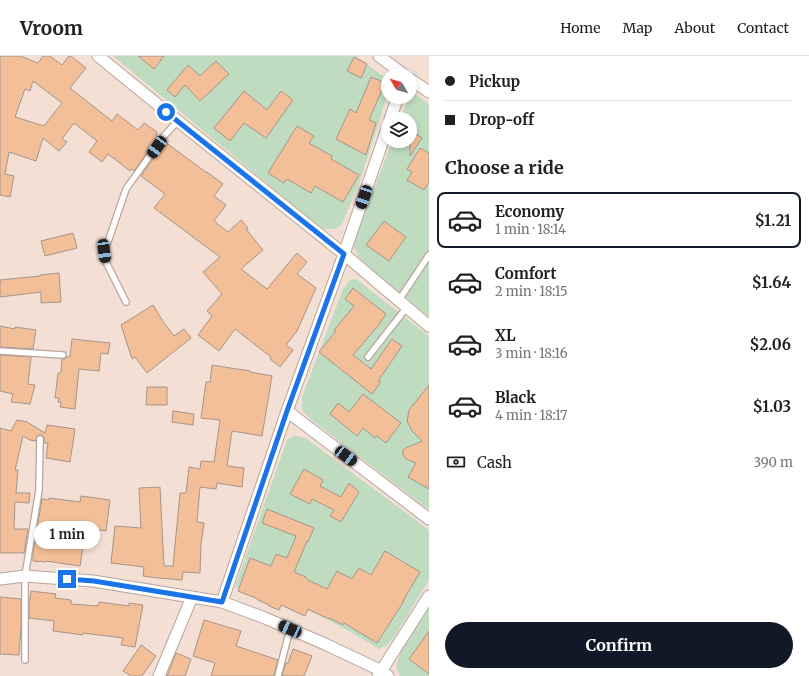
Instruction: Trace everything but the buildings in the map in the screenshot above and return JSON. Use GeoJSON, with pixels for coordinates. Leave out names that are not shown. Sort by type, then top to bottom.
{"type":"FeatureCollection","features":[{"type":"Feature","properties":{"kind":"street"},"geometry":{"type":"LineString","coordinates":[[98,56],[178,122],[344,254],[429,326]]}},
{"type":"Feature","properties":{"kind":"street"},"geometry":{"type":"LineString","coordinates":[[379,56],[395,68]]}},
{"type":"Feature","properties":{"kind":"street"},"geometry":{"type":"LineString","coordinates":[[417,84],[429,92]]}},
{"type":"Feature","properties":{"kind":"street"},"geometry":{"type":"LineString","coordinates":[[222,602],[287,411],[381,146]]}},
{"type":"Feature","properties":{"kind":"street"},"geometry":{"type":"LineString","coordinates":[[287,411],[429,519]]}},
{"type":"Feature","properties":{"kind":"street"},"geometry":{"type":"LineString","coordinates":[[0,579],[25,576],[94,581],[222,602],[265,618],[325,644],[383,674],[429,596]]}},
{"type":"Feature","properties":{"kind":"street"},"geometry":{"type":"LineString","coordinates":[[159,676],[192,597]]}},
{"type":"Feature","properties":{"kind":"lane"},"geometry":{"type":"LineString","coordinates":[[126,302],[105,260],[104,251],[126,189],[164,136],[178,122]]}},
{"type":"Feature","properties":{"kind":"lane"},"geometry":{"type":"LineString","coordinates":[[368,357],[403,304],[429,255]]}},
{"type":"Feature","properties":{"kind":"lane"},"geometry":{"type":"LineString","coordinates":[[0,350],[63,355]]}},
{"type":"Feature","properties":{"kind":"lane"},"geometry":{"type":"LineString","coordinates":[[25,660],[25,576],[39,490],[40,439]]}},
{"type":"Feature","properties":{"kind":"lane"},"geometry":{"type":"LineString","coordinates":[[278,676],[290,629]]}},
{"type":"Feature","properties":{"kind":"green space"},"geometry":{"type":"Polygon","coordinates":[[[113,56],[356,56],[381,75],[381,104],[384,104],[360,181],[342,224],[335,229],[322,229],[113,56]]]}},
{"type":"Feature","properties":{"kind":"green space"},"geometry":{"type":"Polygon","coordinates":[[[417,95],[429,104],[429,317],[368,266],[358,256],[353,245],[389,148],[417,148],[417,112],[403,112],[406,104],[417,104],[417,95]]]}},
{"type":"Feature","properties":{"kind":"green space"},"geometry":{"type":"Polygon","coordinates":[[[356,279],[429,336],[429,510],[308,417],[302,410],[302,397],[343,289],[350,280],[356,279]]]}},
{"type":"Feature","properties":{"kind":"green space"},"geometry":{"type":"Polygon","coordinates":[[[293,436],[299,436],[307,439],[429,530],[429,580],[394,637],[387,645],[379,649],[338,625],[310,611],[265,594],[235,587],[287,440],[293,436]]]}},
{"type":"Feature","properties":{"kind":"green space"},"geometry":{"type":"Polygon","coordinates":[[[429,607],[429,676],[400,676],[396,667],[401,651],[429,607]]]}},
{"type":"Feature","properties":{"kind":"route"},"geometry":{"type":"LineString","coordinates":[[67,579],[94,581],[222,602],[287,411],[344,254],[166,112]]}}]}
